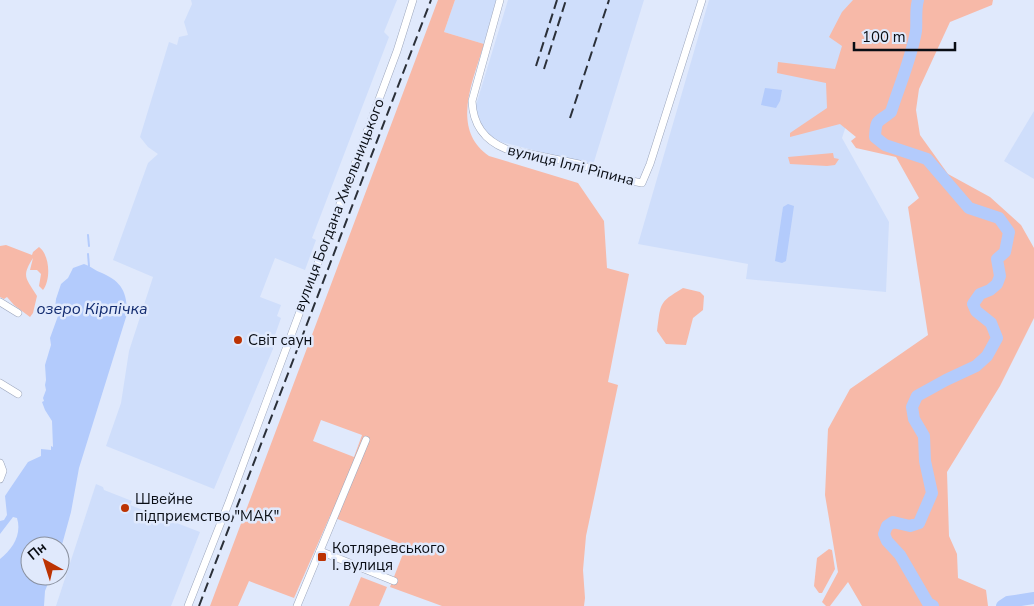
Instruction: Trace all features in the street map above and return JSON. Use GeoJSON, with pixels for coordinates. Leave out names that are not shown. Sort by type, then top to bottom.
{"type":"FeatureCollection","features":[{"type":"Feature","properties":{"kind":"street","name":"вулиця Богдана Хмельницького"},"geometry":{"type":"LineString","coordinates":[[188,606],[229,502],[350,178],[413,0]]}},
{"type":"Feature","properties":{"kind":"street","name":"вулиця Іллі Ріпина"},"geometry":{"type":"LineString","coordinates":[[500,0],[472,102],[474,119],[482,134],[492,143],[506,149],[579,164],[616,178],[642,183],[650,164],[702,0]]}},
{"type":"Feature","properties":{"kind":"street"},"geometry":{"type":"LineString","coordinates":[[0,302],[18,313]]}},
{"type":"Feature","properties":{"kind":"street"},"geometry":{"type":"LineString","coordinates":[[0,384],[18,394]]}},
{"type":"Feature","properties":{"kind":"street"},"geometry":{"type":"LineString","coordinates":[[299,605],[366,440]]}},
{"type":"Feature","properties":{"kind":"street"},"geometry":{"type":"LineString","coordinates":[[0,463],[3,470],[0,479]]}},
{"type":"Feature","properties":{"kind":"street"},"geometry":{"type":"LineString","coordinates":[[320,551],[394,581]]}},
{"type":"Feature","properties":{"kind":"shaded area"},"geometry":{"type":"Polygon","coordinates":[[[191,0],[397,0],[384,32],[389,37],[312,238],[316,240],[305,270],[275,258],[260,297],[281,305],[277,316],[281,318],[275,335],[278,337],[214,489],[106,446],[121,403],[129,351],[153,277],[113,260],[148,163],[158,154],[148,147],[140,137],[169,42],[177,45],[179,37],[188,35],[184,22],[192,4],[191,0]]]}},
{"type":"Feature","properties":{"kind":"shaded area"},"geometry":{"type":"Polygon","coordinates":[[[438,0],[455,0],[444,32],[484,44],[470,89],[467,118],[470,132],[477,145],[489,156],[578,183],[604,221],[607,268],[629,274],[608,382],[618,385],[586,536],[583,570],[584,606],[442,606],[390,587],[406,546],[330,516],[294,598],[249,581],[238,606],[210,606],[438,0]],[[321,420],[313,441],[354,457],[362,435],[321,420]]]}},
{"type":"Feature","properties":{"kind":"shaded area"},"geometry":{"type":"Polygon","coordinates":[[[455,0],[496,0],[484,44],[444,32],[455,0]]]}},
{"type":"Feature","properties":{"kind":"shaded area"},"geometry":{"type":"Polygon","coordinates":[[[508,0],[644,0],[593,165],[501,142],[490,136],[482,126],[476,105],[508,0]]]}},
{"type":"Feature","properties":{"kind":"shaded area"},"geometry":{"type":"Polygon","coordinates":[[[709,0],[887,0],[842,138],[889,222],[886,292],[746,279],[748,264],[638,244],[709,0]]]}},
{"type":"Feature","properties":{"kind":"shaded area"},"geometry":{"type":"Polygon","coordinates":[[[853,0],[993,0],[992,5],[950,22],[919,89],[916,110],[920,135],[948,174],[990,197],[1021,225],[1034,248],[1034,318],[1000,386],[947,472],[949,536],[957,554],[958,578],[986,590],[988,606],[862,606],[848,582],[830,606],[826,606],[822,602],[838,572],[825,495],[828,429],[850,389],[928,335],[908,207],[919,198],[896,157],[856,148],[851,141],[856,137],[840,124],[790,137],[790,133],[827,108],[826,83],[777,73],[778,62],[835,69],[842,46],[829,37],[842,12],[853,0]]]}},
{"type":"Feature","properties":{"kind":"shaded area"},"geometry":{"type":"Polygon","coordinates":[[[1034,111],[1034,179],[1004,161],[1034,111]]]}},
{"type":"Feature","properties":{"kind":"shaded area"},"geometry":{"type":"Polygon","coordinates":[[[833,153],[834,158],[839,159],[835,165],[827,166],[790,164],[788,157],[833,153]]]}},
{"type":"Feature","properties":{"kind":"shaded area"},"geometry":{"type":"Polygon","coordinates":[[[6,245],[32,255],[39,247],[47,261],[48,274],[46,286],[43,290],[39,286],[41,274],[37,270],[30,270],[33,258],[27,269],[26,277],[37,296],[33,313],[30,317],[7,297],[4,299],[0,297],[0,246],[6,245]]]}},
{"type":"Feature","properties":{"kind":"shaded area"},"geometry":{"type":"Polygon","coordinates":[[[683,288],[700,292],[704,296],[703,310],[693,318],[686,345],[666,344],[657,331],[660,309],[669,297],[683,288]]]}},
{"type":"Feature","properties":{"kind":"shaded area"},"geometry":{"type":"Polygon","coordinates":[[[96,484],[103,487],[104,490],[132,501],[130,505],[200,532],[171,606],[56,606],[63,586],[70,586],[70,563],[96,484]]]}},
{"type":"Feature","properties":{"kind":"shaded area"},"geometry":{"type":"Polygon","coordinates":[[[829,549],[832,550],[835,569],[822,593],[819,593],[814,586],[817,558],[829,549]]]}},
{"type":"Feature","properties":{"kind":"shaded area"},"geometry":{"type":"Polygon","coordinates":[[[361,577],[387,587],[379,606],[349,606],[361,577]]]}},
{"type":"Feature","properties":{"kind":"water"},"geometry":{"type":"Polygon","coordinates":[[[765,88],[782,90],[780,101],[776,108],[761,105],[765,88]]]}},
{"type":"Feature","properties":{"kind":"water"},"geometry":{"type":"Polygon","coordinates":[[[788,204],[794,206],[786,261],[782,263],[775,261],[783,207],[788,204]]]}},
{"type":"Feature","properties":{"kind":"water","name":"озеро Кірпічка"},"geometry":{"type":"Polygon","coordinates":[[[84,264],[109,276],[119,284],[126,300],[127,314],[79,468],[64,536],[20,536],[20,586],[47,586],[44,606],[0,606],[0,559],[9,551],[15,541],[18,530],[17,518],[13,517],[0,534],[0,521],[4,520],[7,515],[5,496],[28,462],[41,456],[41,449],[51,450],[51,446],[53,447],[52,421],[42,402],[44,401],[43,398],[46,390],[45,365],[51,345],[50,338],[58,316],[55,309],[56,299],[61,284],[68,278],[73,268],[84,264]]]}},
{"type":"Feature","properties":{"kind":"waterway"},"geometry":{"type":"LineString","coordinates":[[918,0],[916,31],[908,61],[891,112],[877,123],[875,137],[885,145],[927,159],[969,208],[999,218],[1009,232],[1005,252],[997,259],[1000,276],[997,284],[990,290],[980,294],[973,304],[976,311],[991,323],[997,338],[987,356],[976,366],[917,396],[912,407],[914,419],[924,436],[925,461],[932,493],[919,523],[910,526],[893,522],[887,526],[884,534],[887,541],[900,555],[928,603],[933,606]]}},
{"type":"Feature","properties":{"kind":"waterway"},"geometry":{"type":"LineString","coordinates":[[88,235],[89,246]]}},
{"type":"Feature","properties":{"kind":"waterway"},"geometry":{"type":"LineString","coordinates":[[88,254],[89,266]]}},
{"type":"Feature","properties":{"kind":"waterway"},"geometry":{"type":"LineString","coordinates":[[1002,606],[1008,602],[1034,598]]}},
{"type":"Feature","properties":{"kind":"railway"},"geometry":{"type":"LineString","coordinates":[[199,606],[431,0]]}},
{"type":"Feature","properties":{"kind":"railway"},"geometry":{"type":"LineString","coordinates":[[536,66],[557,0]]}},
{"type":"Feature","properties":{"kind":"railway"},"geometry":{"type":"LineString","coordinates":[[544,69],[566,0]]}},
{"type":"Feature","properties":{"kind":"railway"},"geometry":{"type":"LineString","coordinates":[[570,118],[609,0]]}},
{"type":"Feature","properties":{"kind":"place","name":"Світ саун"},"geometry":{"type":"Point","coordinates":[238,340]}},
{"type":"Feature","properties":{"kind":"place","name":"Швейне підприємство \"МАК\""},"geometry":{"type":"Point","coordinates":[125,508]}},
{"type":"Feature","properties":{"kind":"place","name":"Котляревського І. вулиця"},"geometry":{"type":"Point","coordinates":[322,557]}}]}
